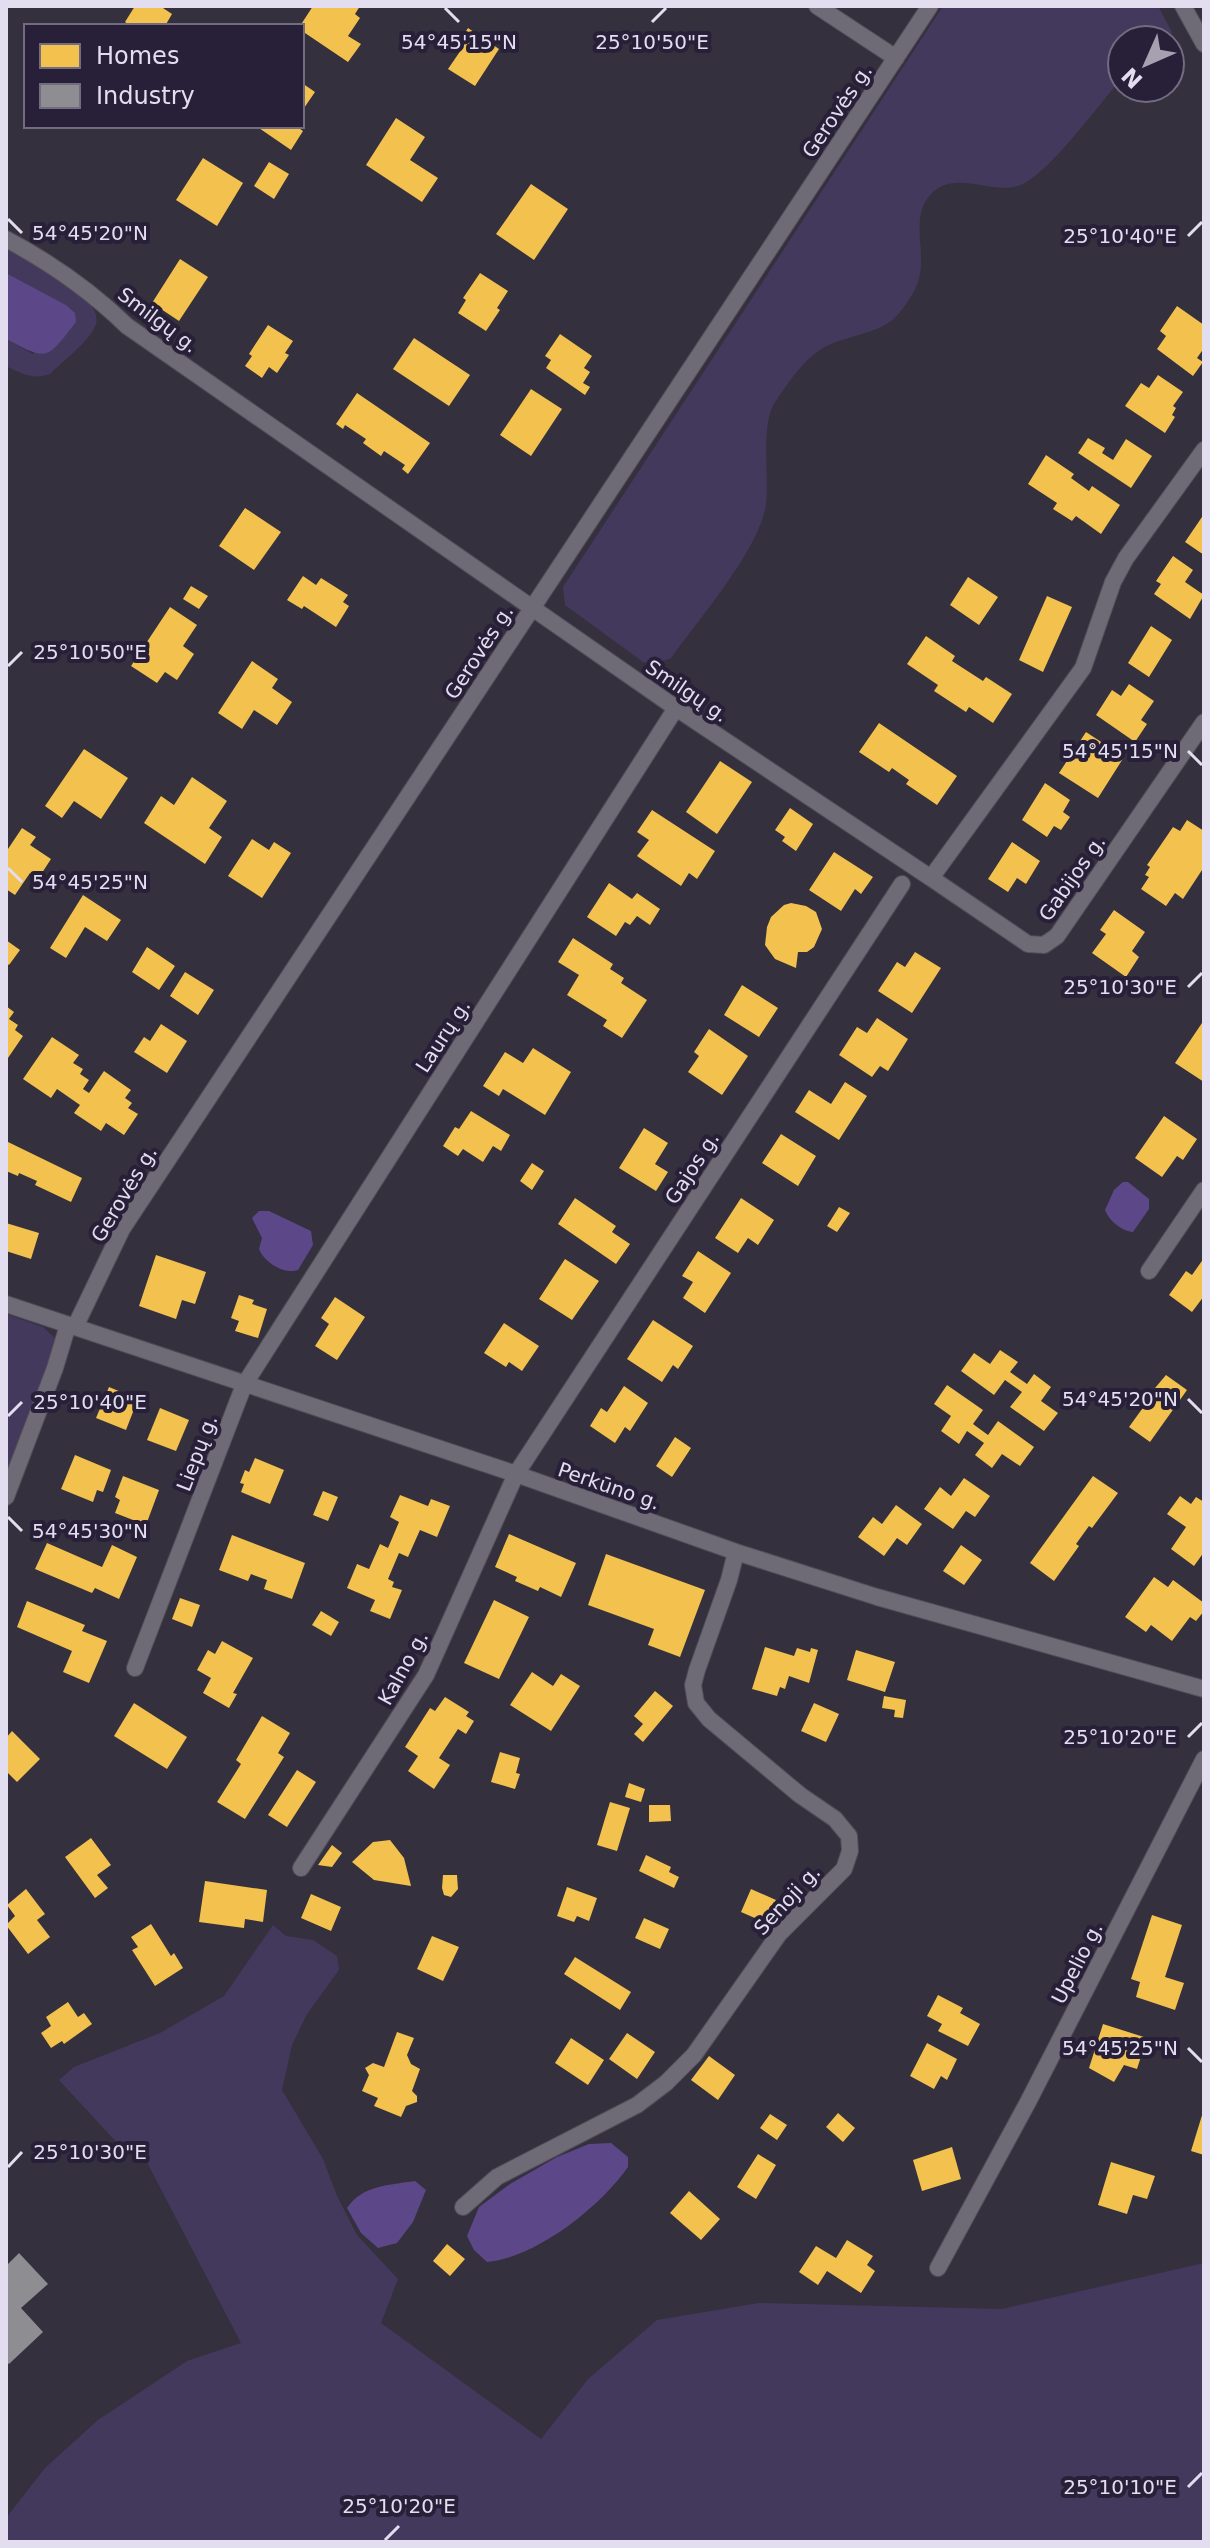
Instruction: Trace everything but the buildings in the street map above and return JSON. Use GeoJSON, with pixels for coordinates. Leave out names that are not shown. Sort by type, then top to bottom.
{"type":"FeatureCollection","features":[{"type":"Feature","properties":{"kind":"street"},"geometry":{"type":"LineString","coordinates":[[817,6],[896,58]]}},
{"type":"Feature","properties":{"kind":"street","name":"Gerovės g."},"geometry":{"type":"LineString","coordinates":[[6,1497],[72,1326],[122,1229],[930,6]]}},
{"type":"Feature","properties":{"kind":"street"},"geometry":{"type":"LineString","coordinates":[[1183,6],[1204,44]]}},
{"type":"Feature","properties":{"kind":"street","name":"Smilgų g."},"geometry":{"type":"LineString","coordinates":[[6,239],[51,263],[127,326],[676,708],[931,878]]}},
{"type":"Feature","properties":{"kind":"street"},"geometry":{"type":"LineString","coordinates":[[931,878],[1083,668],[1113,582],[1126,558],[1204,450]]}},
{"type":"Feature","properties":{"kind":"street","name":"Laurų g."},"geometry":{"type":"LineString","coordinates":[[244,1385],[676,708]]}},
{"type":"Feature","properties":{"kind":"street","name":"Gabijos g."},"geometry":{"type":"LineString","coordinates":[[931,878],[1028,944],[1044,945],[1057,936],[1204,722]]}},
{"type":"Feature","properties":{"kind":"street","name":"Gajos g."},"geometry":{"type":"LineString","coordinates":[[516,1474],[902,884]]}},
{"type":"Feature","properties":{"kind":"street"},"geometry":{"type":"LineString","coordinates":[[1149,1271],[1204,1190]]}},
{"type":"Feature","properties":{"kind":"street","name":"Perkūno g."},"geometry":{"type":"LineString","coordinates":[[6,1304],[516,1474],[736,1552],[877,1597],[1204,1689]]}},
{"type":"Feature","properties":{"kind":"street","name":"Liepų g."},"geometry":{"type":"LineString","coordinates":[[135,1668],[244,1385]]}},
{"type":"Feature","properties":{"kind":"street","name":"Kalno g."},"geometry":{"type":"LineString","coordinates":[[301,1868],[426,1675],[516,1474]]}},
{"type":"Feature","properties":{"kind":"street","name":"Senoji g."},"geometry":{"type":"LineString","coordinates":[[463,2207],[497,2177],[637,2105],[666,2083],[694,2055],[779,1934],[844,1869],[850,1851],[849,1836],[835,1819],[800,1795],[709,1719],[696,1703],[693,1685],[736,1552]]}},
{"type":"Feature","properties":{"kind":"street","name":"Upelio g."},"geometry":{"type":"LineString","coordinates":[[938,2268],[1028,2102],[1204,1759]]}},
{"type":"Feature","properties":{"kind":"shaded area"},"geometry":{"type":"Polygon","coordinates":[[[943,6],[1158,6],[1168,24],[1106,24],[1106,98],[1057,155],[1030,180],[1018,186],[1007,188],[958,183],[936,189],[922,210],[918,281],[900,312],[876,329],[823,348],[791,380],[770,413],[766,440],[765,510],[759,527],[725,586],[671,658],[655,664],[643,662],[565,605],[563,587],[943,6]]]}},
{"type":"Feature","properties":{"kind":"shaded area"},"geometry":{"type":"Polygon","coordinates":[[[6,249],[62,280],[89,302],[96,313],[96,324],[89,337],[50,374],[28,375],[6,366],[6,339],[33,354],[66,305],[6,273],[6,249]]]}},
{"type":"Feature","properties":{"kind":"shaded area"},"geometry":{"type":"Polygon","coordinates":[[[6,273],[66,305],[75,313],[76,322],[52,350],[39,353],[6,339],[6,273]]]}},
{"type":"Feature","properties":{"kind":"shaded area"},"geometry":{"type":"Polygon","coordinates":[[[1123,1182],[1128,1182],[1149,1199],[1149,1209],[1133,1232],[1116,1225],[1105,1210],[1114,1190],[1123,1182]]]}},
{"type":"Feature","properties":{"kind":"shaded area"},"geometry":{"type":"Polygon","coordinates":[[[259,1211],[269,1211],[311,1231],[313,1245],[298,1270],[281,1269],[262,1254],[259,1249],[262,1238],[252,1218],[259,1211]]]}},
{"type":"Feature","properties":{"kind":"shaded area"},"geometry":{"type":"Polygon","coordinates":[[[6,1314],[43,1327],[56,1339],[57,1352],[6,1479],[6,1314]]]}},
{"type":"Feature","properties":{"kind":"shaded area"},"geometry":{"type":"Polygon","coordinates":[[[273,1925],[286,1936],[313,1940],[337,1956],[339,1970],[307,2014],[292,2045],[282,2090],[323,2159],[357,2235],[398,2279],[381,2323],[541,2439],[588,2379],[657,2320],[759,2303],[1002,2309],[1204,2263],[1204,2542],[6,2542],[6,2518],[45,2468],[98,2420],[187,2361],[241,2343],[139,2147],[119,2145],[59,2080],[74,2067],[160,2033],[224,1996],[273,1925]]]}},
{"type":"Feature","properties":{"kind":"shaded area"},"geometry":{"type":"Polygon","coordinates":[[[611,2143],[628,2157],[628,2167],[584,2214],[546,2241],[506,2258],[487,2262],[474,2250],[467,2236],[479,2207],[510,2184],[557,2157],[589,2144],[611,2143]]]}},
{"type":"Feature","properties":{"kind":"shaded area"},"geometry":{"type":"Polygon","coordinates":[[[415,2181],[426,2190],[413,2222],[397,2243],[378,2248],[361,2233],[347,2208],[369,2190],[415,2181]]]}}]}
